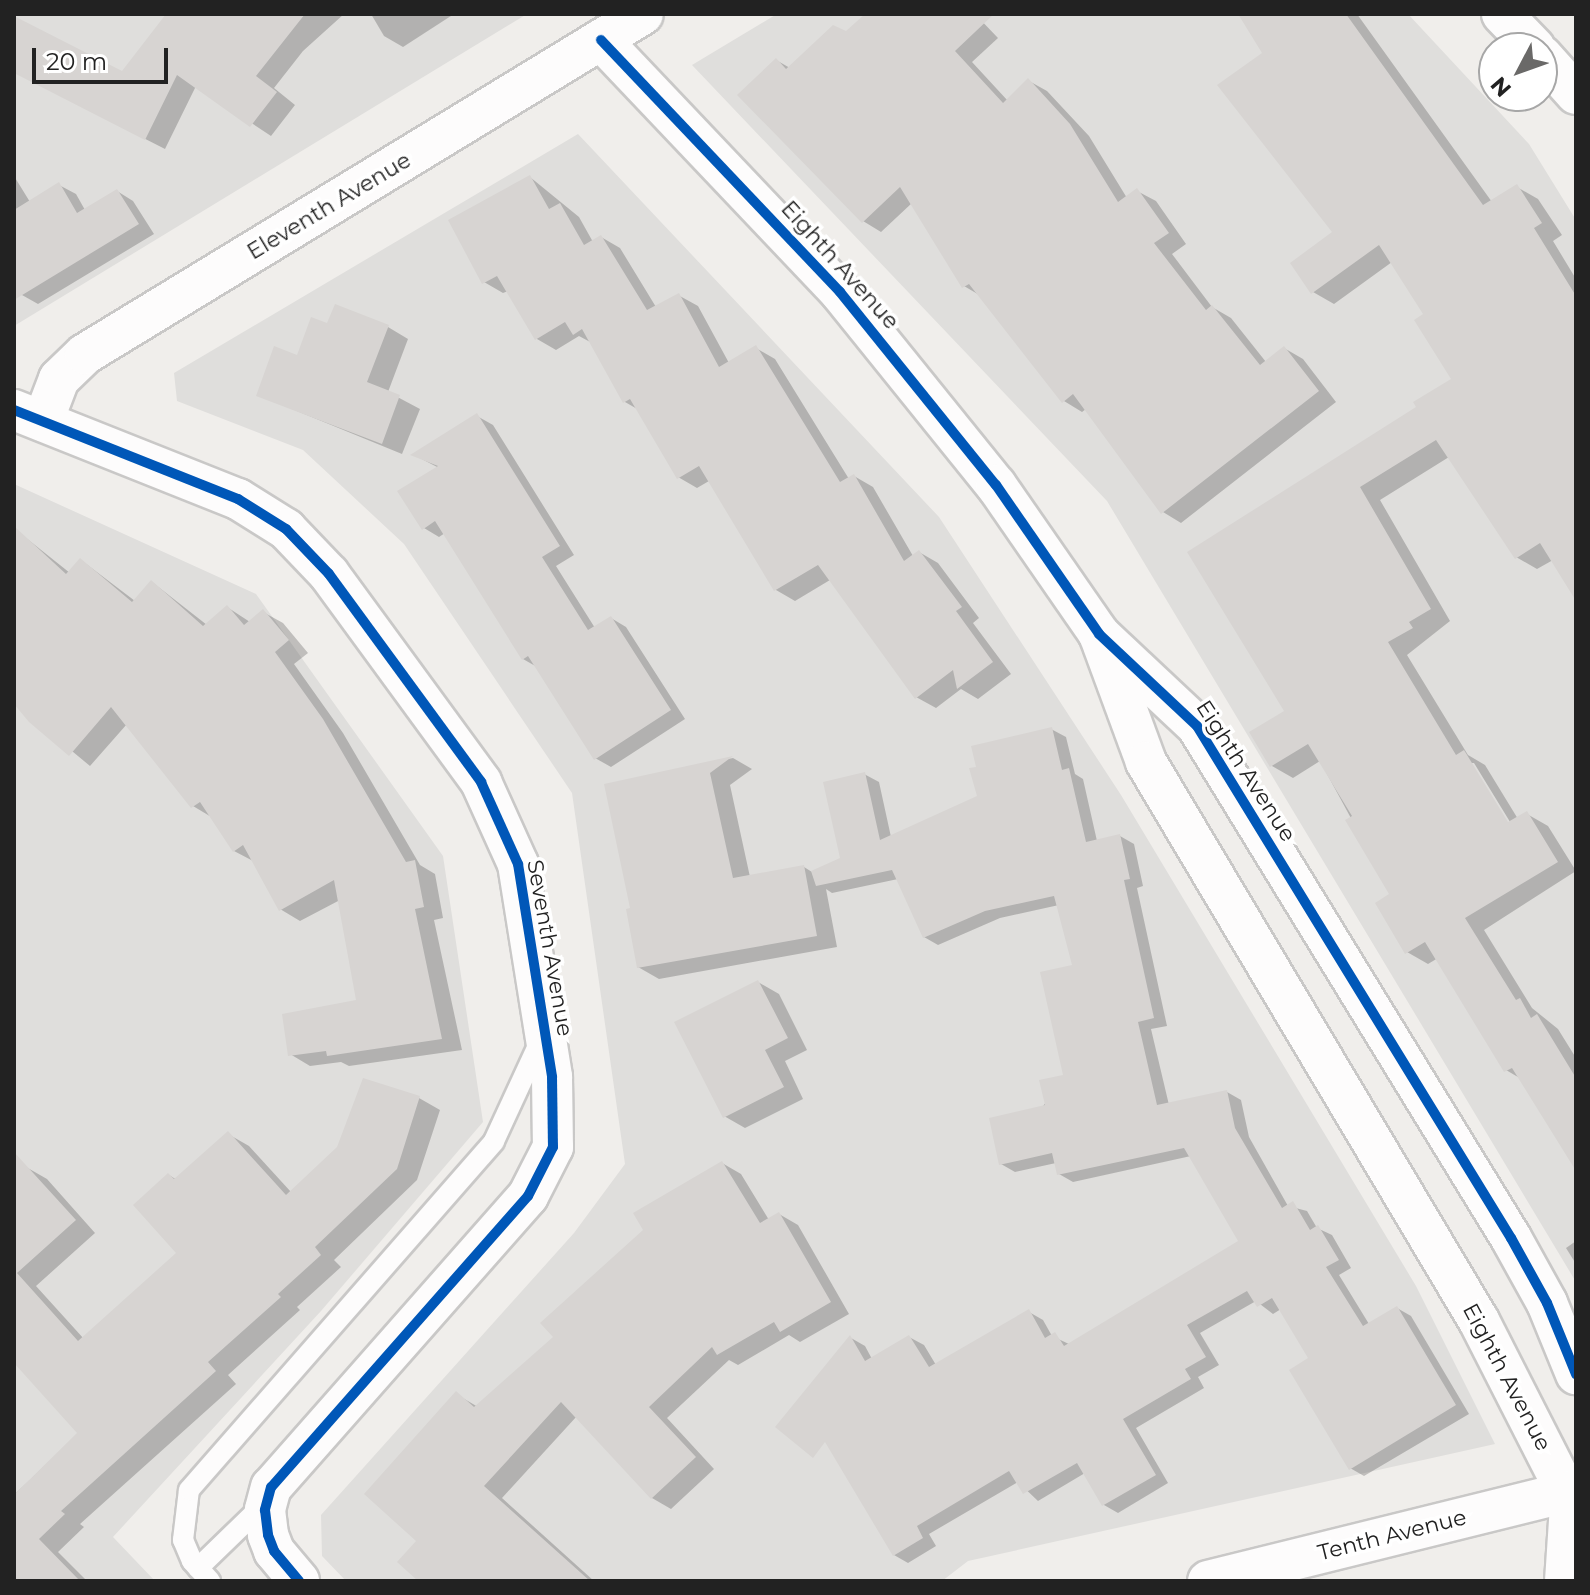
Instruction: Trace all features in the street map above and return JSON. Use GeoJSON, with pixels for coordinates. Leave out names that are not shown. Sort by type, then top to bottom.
{"type":"FeatureCollection","features":[{"type":"Feature","properties":{"kind":"street","name":"Eleventh Avenue"},"geometry":{"type":"LineString","coordinates":[[28,416],[85,354],[643,14]]}},
{"type":"Feature","properties":{"kind":"street"},"geometry":{"type":"LineString","coordinates":[[1502,14],[1519,32]]}},
{"type":"Feature","properties":{"kind":"street","name":"Eighth Avenue"},"geometry":{"type":"LineString","coordinates":[[601,40],[866,321],[996,485],[1099,634],[1163,690],[1209,744],[1518,1250],[1576,1374]]}},
{"type":"Feature","properties":{"kind":"street"},"geometry":{"type":"LineString","coordinates":[[1558,74],[1576,94]]}},
{"type":"Feature","properties":{"kind":"street","name":"Seventh Avenue"},"geometry":{"type":"LineString","coordinates":[[28,416],[262,510],[329,574],[500,815],[518,864],[545,1032],[555,1136],[537,1183],[291,1460],[267,1501]]}},
{"type":"Feature","properties":{"kind":"street","name":"Eighth Avenue"},"geometry":{"type":"LineString","coordinates":[[1099,634],[1146,762],[1479,1321],[1571,1491]]}},
{"type":"Feature","properties":{"kind":"street"},"geometry":{"type":"LineString","coordinates":[[1565,1581],[1571,1491]]}},
{"type":"Feature","properties":{"kind":"street","name":"Tenth Avenue"},"geometry":{"type":"LineString","coordinates":[[1208,1581],[1571,1491]]}},
{"type":"Feature","properties":{"kind":"street"},"geometry":{"type":"LineString","coordinates":[[267,1501],[265,1521],[274,1551],[299,1581]]}},
{"type":"Feature","properties":{"kind":"lane","name":"Seventh Avenue"},"geometry":{"type":"LineString","coordinates":[[267,1501],[204,1575],[182,1532],[189,1490],[487,1150],[545,1032]]}},
{"type":"Feature","properties":{"kind":"shaded area"},"geometry":{"type":"Polygon","coordinates":[[[14,14],[527,14],[14,326],[14,14]]]}},
{"type":"Feature","properties":{"kind":"shaded area"},"geometry":{"type":"Polygon","coordinates":[[[777,14],[1408,14],[1478,89],[1478,112],[1499,112],[1529,144],[1576,220],[1576,1282],[1107,501],[692,65],[777,14]]]}},
{"type":"Feature","properties":{"kind":"shaded area"},"geometry":{"type":"Polygon","coordinates":[[[578,134],[939,517],[1121,795],[1416,1286],[1495,1444],[968,1561],[942,1581],[346,1581],[322,1556],[321,1515],[574,1233],[625,1164],[572,793],[404,544],[303,450],[177,401],[174,373],[578,134]]]}},
{"type":"Feature","properties":{"kind":"shaded area"},"geometry":{"type":"Polygon","coordinates":[[[14,484],[256,594],[443,856],[483,1122],[321,1311],[113,1537],[155,1581],[14,1581],[14,484]]]}},
{"type":"Feature","properties":{"kind":"building"},"geometry":{"type":"Polygon","coordinates":[[[166,14],[305,14],[256,76],[277,92],[250,127],[177,75],[145,140],[14,73],[14,16],[122,71],[166,14]]]}},
{"type":"Feature","properties":{"kind":"building"},"geometry":{"type":"Polygon","coordinates":[[[865,14],[994,14],[955,51],[1003,103],[1028,78],[1070,124],[1118,202],[1137,188],[1169,233],[1154,243],[1206,310],[1212,305],[1260,365],[1284,346],[1319,391],[1161,514],[1073,394],[1062,403],[969,284],[962,288],[900,187],[862,223],[737,95],[776,58],[786,69],[833,25],[846,31],[865,14]]]}},
{"type":"Feature","properties":{"kind":"building"},"geometry":{"type":"Polygon","coordinates":[[[1238,14],[1346,14],[1483,205],[1517,184],[1542,223],[1534,228],[1576,296],[1576,601],[1540,543],[1515,559],[1436,440],[1360,487],[1431,609],[1409,622],[1413,628],[1388,642],[1456,755],[1464,750],[1508,822],[1527,811],[1558,862],[1465,918],[1516,1000],[1520,998],[1531,1018],[1537,1014],[1576,1078],[1576,1171],[1512,1068],[1504,1072],[1425,942],[1405,954],[1375,903],[1389,894],[1345,820],[1352,816],[1308,744],[1270,767],[1249,732],[1284,711],[1187,552],[1416,407],[1413,402],[1451,379],[1414,320],[1423,314],[1379,245],[1311,294],[1290,263],[1332,232],[1217,85],[1262,53],[1238,14]]]}},
{"type":"Feature","properties":{"kind":"building"},"geometry":{"type":"Polygon","coordinates":[[[530,175],[549,209],[560,203],[584,245],[601,235],[647,310],[679,293],[719,367],[756,345],[840,482],[854,474],[904,561],[919,550],[962,607],[956,611],[993,662],[957,689],[953,670],[915,699],[818,565],[774,591],[699,466],[677,479],[630,399],[623,403],[582,329],[573,335],[565,322],[535,340],[497,276],[482,284],[448,220],[530,175]]]}},
{"type":"Feature","properties":{"kind":"building"},"geometry":{"type":"Polygon","coordinates":[[[59,182],[77,213],[117,189],[139,224],[14,300],[14,210],[59,182]]]}},
{"type":"Feature","properties":{"kind":"building"},"geometry":{"type":"Polygon","coordinates":[[[335,304],[389,325],[367,382],[400,395],[382,444],[256,396],[274,346],[297,355],[311,317],[327,323],[335,304]]]}},
{"type":"Feature","properties":{"kind":"building"},"geometry":{"type":"Polygon","coordinates":[[[477,413],[560,546],[542,557],[588,630],[611,616],[671,710],[594,760],[528,656],[522,660],[435,521],[422,530],[397,491],[438,466],[410,455],[477,413]]]}},
{"type":"Feature","properties":{"kind":"building"},"geometry":{"type":"Polygon","coordinates":[[[14,526],[66,574],[80,558],[132,602],[151,580],[203,626],[227,605],[244,625],[263,609],[289,640],[275,652],[323,719],[406,862],[415,860],[424,907],[415,909],[442,1039],[327,1056],[326,1051],[288,1056],[282,1014],[356,1000],[334,880],[279,911],[243,845],[233,852],[200,802],[191,808],[111,707],[69,756],[29,722],[14,704],[14,526]]]}},
{"type":"Feature","properties":{"kind":"building"},"geometry":{"type":"Polygon","coordinates":[[[1052,727],[1062,770],[1069,768],[1086,842],[1120,834],[1130,879],[1124,880],[1154,1018],[1138,1022],[1157,1105],[1227,1090],[1235,1128],[1282,1208],[1293,1201],[1310,1230],[1318,1225],[1339,1260],[1326,1267],[1363,1326],[1397,1306],[1456,1405],[1349,1470],[1289,1370],[1308,1358],[1272,1298],[1257,1307],[1247,1291],[1187,1325],[1206,1357],[1185,1369],[1191,1379],[1123,1419],[1156,1475],[1102,1506],[1077,1463],[1023,1494],[1009,1471],[917,1526],[923,1538],[893,1556],[825,1442],[813,1458],[775,1427],[850,1335],[865,1361],[909,1335],[929,1367],[1029,1309],[1045,1338],[1055,1332],[1064,1346],[1238,1241],[1184,1148],[1057,1175],[1052,1153],[999,1165],[989,1118],[1045,1105],[1039,1080],[1063,1075],[1040,972],[1072,965],[1054,896],[985,911],[923,938],[892,870],[816,886],[811,871],[840,858],[823,782],[865,772],[880,840],[977,796],[969,768],[976,767],[971,746],[1052,727]]]}},
{"type":"Feature","properties":{"kind":"building"},"geometry":{"type":"Polygon","coordinates":[[[733,756],[710,773],[733,878],[804,865],[817,936],[637,968],[626,909],[630,908],[604,784],[733,756]]]}},
{"type":"Feature","properties":{"kind":"building"},"geometry":{"type":"Polygon","coordinates":[[[758,980],[788,1038],[765,1050],[784,1087],[723,1118],[674,1022],[758,980]]]}},
{"type":"Feature","properties":{"kind":"building"},"geometry":{"type":"Polygon","coordinates":[[[363,1078],[420,1096],[397,1169],[315,1247],[321,1255],[278,1294],[281,1297],[208,1362],[216,1371],[61,1511],[65,1514],[39,1539],[80,1581],[14,1581],[14,1495],[77,1433],[14,1363],[14,1152],[76,1220],[17,1273],[78,1341],[176,1253],[133,1205],[168,1173],[174,1179],[228,1131],[286,1195],[337,1147],[363,1078]]]}},
{"type":"Feature","properties":{"kind":"building"},"geometry":{"type":"Polygon","coordinates":[[[722,1161],[760,1223],[779,1212],[831,1302],[780,1332],[774,1322],[717,1355],[712,1347],[649,1407],[696,1457],[651,1499],[561,1402],[484,1486],[590,1581],[418,1581],[397,1562],[416,1541],[364,1494],[456,1391],[474,1407],[553,1337],[540,1323],[643,1230],[633,1213],[722,1161]]]}},
{"type":"Feature","properties":{"kind":"cycle path"},"geometry":{"type":"LineString","coordinates":[[601,40],[840,292],[996,485],[1099,634],[1197,726],[1511,1238],[1547,1303],[1576,1374]]}},
{"type":"Feature","properties":{"kind":"cycle path"},"geometry":{"type":"LineString","coordinates":[[14,410],[238,499],[286,529],[329,574],[481,782],[518,864],[552,1077],[553,1147],[528,1196],[271,1487],[265,1510],[268,1535],[274,1551],[299,1581]]}}]}
